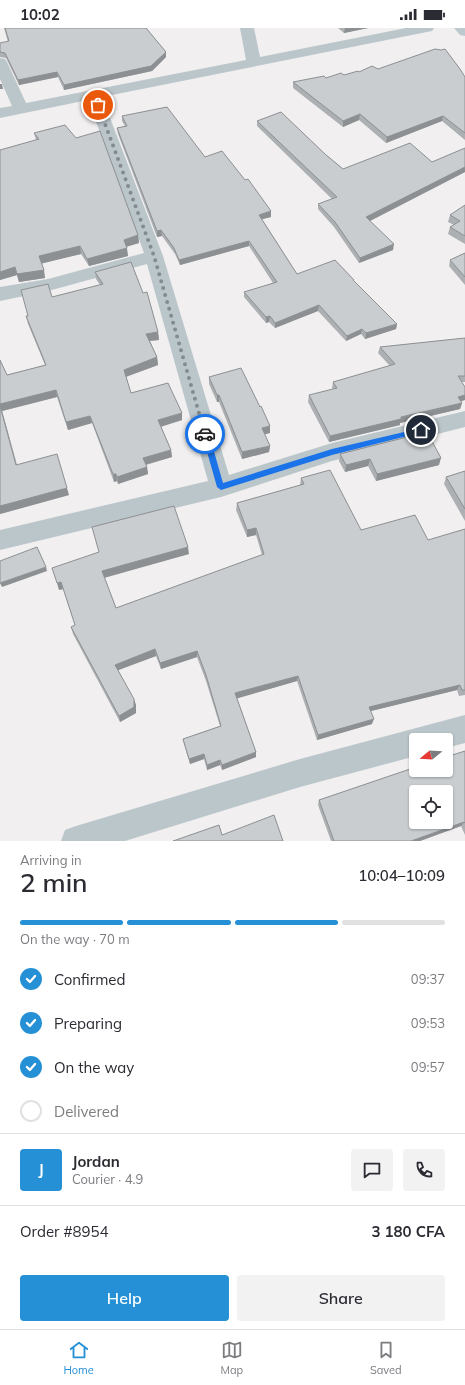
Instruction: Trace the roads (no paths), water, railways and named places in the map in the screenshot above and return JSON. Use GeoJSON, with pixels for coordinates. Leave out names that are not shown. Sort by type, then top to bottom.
{"type":"FeatureCollection","features":[{"type":"Feature","properties":{"kind":"street"},"geometry":{"type":"LineString","coordinates":[[248,28],[254,63]]}},
{"type":"Feature","properties":{"kind":"street"},"geometry":{"type":"LineString","coordinates":[[0,113],[427,28]]}},
{"type":"Feature","properties":{"kind":"street"},"geometry":{"type":"LineString","coordinates":[[461,28],[465,32]]}},
{"type":"Feature","properties":{"kind":"street"},"geometry":{"type":"LineString","coordinates":[[0,62],[21,109]]}},
{"type":"Feature","properties":{"kind":"street"},"geometry":{"type":"LineString","coordinates":[[94,95],[154,256],[221,487]]}},
{"type":"Feature","properties":{"kind":"street"},"geometry":{"type":"LineString","coordinates":[[0,294],[48,285],[154,256]]}},
{"type":"Feature","properties":{"kind":"street"},"geometry":{"type":"LineString","coordinates":[[0,540],[221,487],[332,452],[465,419]]}},
{"type":"Feature","properties":{"kind":"street"},"geometry":{"type":"LineString","coordinates":[[450,733],[465,729]]}},
{"type":"Feature","properties":{"kind":"street"},"geometry":{"type":"LineString","coordinates":[[76,841],[300,773],[409,744]]}}]}
